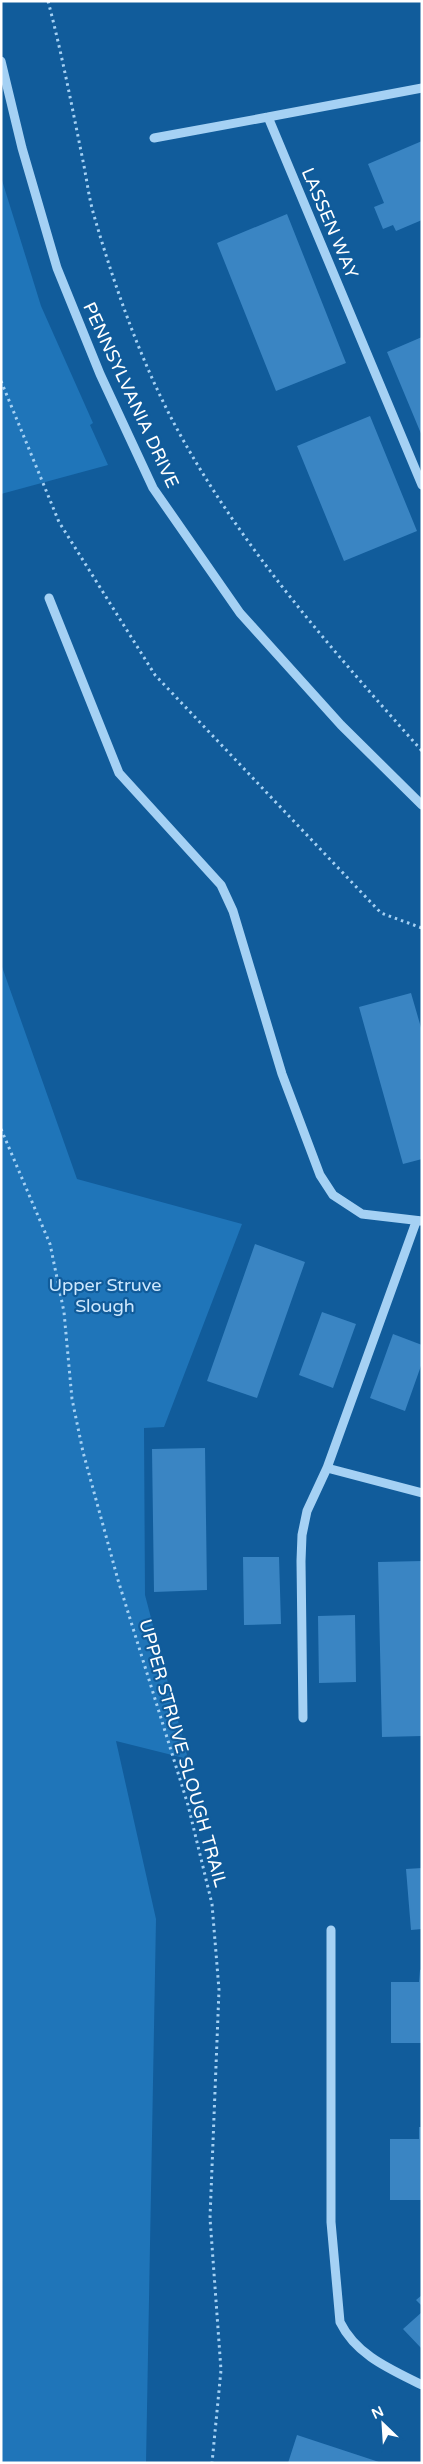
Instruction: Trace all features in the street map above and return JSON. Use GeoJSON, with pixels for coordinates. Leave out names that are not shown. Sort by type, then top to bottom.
{"type":"FeatureCollection","features":[{"type":"Feature","properties":{"kind":"street","name":"PENNSYLVANIA DRIVE"},"geometry":{"type":"LineString","coordinates":[[1,61],[22,148],[57,268],[100,374],[153,488],[240,613],[341,726],[422,805]]}},
{"type":"Feature","properties":{"kind":"street"},"geometry":{"type":"LineString","coordinates":[[154,138],[422,88]]}},
{"type":"Feature","properties":{"kind":"street","name":"LASSEN WAY"},"geometry":{"type":"LineString","coordinates":[[268,117],[422,485]]}},
{"type":"Feature","properties":{"kind":"street"},"geometry":{"type":"LineString","coordinates":[[50,598],[119,773],[221,885],[233,911],[282,1074],[320,1175],[333,1195],[362,1214],[419,1222],[327,1468],[307,1510],[302,1535],[303,1718]]}},
{"type":"Feature","properties":{"kind":"street"},"geometry":{"type":"LineString","coordinates":[[327,1468],[422,1493]]}},
{"type":"Feature","properties":{"kind":"street"},"geometry":{"type":"LineString","coordinates":[[331,1930],[331,2222],[340,2322],[347,2336],[360,2350],[388,2368],[422,2385]]}},
{"type":"Feature","properties":{"kind":"path"},"geometry":{"type":"LineString","coordinates":[[48,1],[94,217],[122,304],[150,374],[181,437],[213,491],[257,556],[374,697],[422,751]]}},
{"type":"Feature","properties":{"kind":"path"},"geometry":{"type":"LineString","coordinates":[[1,381],[59,522],[155,675],[381,913],[422,928]]}},
{"type":"Feature","properties":{"kind":"path","name":"UPPER STRUVE SLOUGH TRAIL"},"geometry":{"type":"LineString","coordinates":[[1,1128],[50,1244],[64,1312],[72,1399],[83,1452],[118,1580],[188,1805],[212,1904],[219,1990],[210,2218],[221,2370],[212,2463]]}},
{"type":"Feature","properties":{"kind":"green space"},"geometry":{"type":"Polygon","coordinates":[[[1,177],[41,306],[93,423],[90,425],[108,465],[1,494],[1,177]]]}},
{"type":"Feature","properties":{"kind":"green space","name":"Upper Struve Slough"},"geometry":{"type":"Polygon","coordinates":[[[1,964],[77,1179],[242,1224],[164,1427],[144,1428],[145,1595],[188,1759],[116,1741],[156,1919],[146,2463],[1,2463],[1,964]]]}},
{"type":"Feature","properties":{"kind":"building"},"geometry":{"type":"Polygon","coordinates":[[[422,141],[422,220],[396,231],[393,225],[383,229],[374,207],[384,203],[368,164],[422,141]]]}},
{"type":"Feature","properties":{"kind":"building"},"geometry":{"type":"Polygon","coordinates":[[[287,214],[346,363],[276,391],[217,243],[287,214]]]}},
{"type":"Feature","properties":{"kind":"building"},"geometry":{"type":"Polygon","coordinates":[[[422,337],[422,436],[387,352],[422,337]]]}},
{"type":"Feature","properties":{"kind":"building"},"geometry":{"type":"Polygon","coordinates":[[[370,416],[417,531],[344,561],[297,446],[370,416]]]}},
{"type":"Feature","properties":{"kind":"building"},"geometry":{"type":"Polygon","coordinates":[[[411,993],[422,1031],[422,1159],[403,1164],[359,1007],[411,993]]]}},
{"type":"Feature","properties":{"kind":"building"},"geometry":{"type":"Polygon","coordinates":[[[255,1244],[305,1262],[257,1398],[207,1381],[255,1244]]]}},
{"type":"Feature","properties":{"kind":"building"},"geometry":{"type":"Polygon","coordinates":[[[322,1312],[356,1324],[333,1388],[299,1375],[322,1312]]]}},
{"type":"Feature","properties":{"kind":"building"},"geometry":{"type":"Polygon","coordinates":[[[393,1334],[422,1345],[422,1363],[405,1411],[370,1398],[393,1334]]]}},
{"type":"Feature","properties":{"kind":"building"},"geometry":{"type":"Polygon","coordinates":[[[205,1448],[207,1590],[154,1592],[152,1449],[205,1448]]]}},
{"type":"Feature","properties":{"kind":"building"},"geometry":{"type":"Polygon","coordinates":[[[243,1557],[279,1557],[281,1624],[244,1625],[243,1557]]]}},
{"type":"Feature","properties":{"kind":"building"},"geometry":{"type":"Polygon","coordinates":[[[422,1561],[422,1736],[382,1737],[378,1562],[422,1561]]]}},
{"type":"Feature","properties":{"kind":"building"},"geometry":{"type":"Polygon","coordinates":[[[355,1615],[356,1682],[319,1683],[318,1616],[355,1615]]]}},
{"type":"Feature","properties":{"kind":"building"},"geometry":{"type":"Polygon","coordinates":[[[422,1868],[422,1929],[411,1930],[406,1869],[422,1868]]]}},
{"type":"Feature","properties":{"kind":"building"},"geometry":{"type":"Polygon","coordinates":[[[422,1969],[422,2043],[391,2043],[391,1982],[419,1982],[420,1970],[422,1969]]]}},
{"type":"Feature","properties":{"kind":"building"},"geometry":{"type":"Polygon","coordinates":[[[419,2127],[422,2127],[422,2200],[390,2200],[390,2139],[419,2139],[419,2127]]]}},
{"type":"Feature","properties":{"kind":"building"},"geometry":{"type":"Polygon","coordinates":[[[422,2295],[422,2306],[416,2300],[422,2295]]]}},
{"type":"Feature","properties":{"kind":"building"},"geometry":{"type":"Polygon","coordinates":[[[422,2312],[422,2349],[403,2329],[422,2312]]]}},
{"type":"Feature","properties":{"kind":"building"},"geometry":{"type":"Polygon","coordinates":[[[297,2435],[379,2462],[379,2463],[288,2463],[297,2435]]]}}]}
